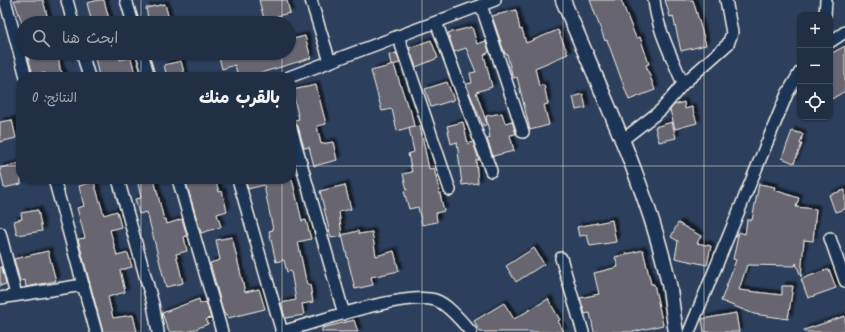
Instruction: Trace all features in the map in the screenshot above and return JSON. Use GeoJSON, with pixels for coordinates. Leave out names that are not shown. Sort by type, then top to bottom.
{"type":"FeatureCollection","features":[{"type":"Feature","properties":{"kind":"street"},"geometry":{"type":"LineString","coordinates":[[5,0],[16,40]]}},
{"type":"Feature","properties":{"kind":"street"},"geometry":{"type":"LineString","coordinates":[[67,0],[71,16]]}},
{"type":"Feature","properties":{"kind":"street"},"geometry":{"type":"LineString","coordinates":[[126,0],[131,16]]}},
{"type":"Feature","properties":{"kind":"street"},"geometry":{"type":"LineString","coordinates":[[310,0],[330,62]]}},
{"type":"Feature","properties":{"kind":"street"},"geometry":{"type":"LineString","coordinates":[[296,74],[495,0]]}},
{"type":"Feature","properties":{"kind":"street"},"geometry":{"type":"LineString","coordinates":[[564,0],[621,141],[653,226],[669,284],[676,332]]}},
{"type":"Feature","properties":{"kind":"street"},"geometry":{"type":"LineString","coordinates":[[654,0],[655,13],[683,84]]}},
{"type":"Feature","properties":{"kind":"street"},"geometry":{"type":"LineString","coordinates":[[621,141],[661,110],[683,84],[728,44],[732,33],[726,0]]}},
{"type":"Feature","properties":{"kind":"street"},"geometry":{"type":"LineString","coordinates":[[825,12],[826,0]]}},
{"type":"Feature","properties":{"kind":"street"},"geometry":{"type":"LineString","coordinates":[[481,5],[523,132]]}},
{"type":"Feature","properties":{"kind":"street"},"geometry":{"type":"LineString","coordinates":[[436,22],[491,171]]}},
{"type":"Feature","properties":{"kind":"street"},"geometry":{"type":"LineString","coordinates":[[833,40],[845,32]]}},
{"type":"Feature","properties":{"kind":"street"},"geometry":{"type":"LineString","coordinates":[[398,36],[450,190]]}},
{"type":"Feature","properties":{"kind":"street"},"geometry":{"type":"LineString","coordinates":[[21,60],[25,72]]}},
{"type":"Feature","properties":{"kind":"street"},"geometry":{"type":"LineString","coordinates":[[84,60],[88,72]]}},
{"type":"Feature","properties":{"kind":"street"},"geometry":{"type":"LineString","coordinates":[[144,60],[147,72]]}},
{"type":"Feature","properties":{"kind":"street"},"geometry":{"type":"LineString","coordinates":[[689,332],[787,94],[797,77]]}},
{"type":"Feature","properties":{"kind":"street"},"geometry":{"type":"LineString","coordinates":[[296,146],[344,314]]}},
{"type":"Feature","properties":{"kind":"street"},"geometry":{"type":"LineString","coordinates":[[55,184],[96,332]]}},
{"type":"Feature","properties":{"kind":"street"},"geometry":{"type":"LineString","coordinates":[[119,184],[153,304],[158,332]]}},
{"type":"Feature","properties":{"kind":"street"},"geometry":{"type":"LineString","coordinates":[[179,184],[222,332]]}},
{"type":"Feature","properties":{"kind":"street"},"geometry":{"type":"LineString","coordinates":[[239,184],[282,332],[344,314],[413,298],[436,300],[453,312],[471,332]]}},
{"type":"Feature","properties":{"kind":"street"},"geometry":{"type":"LineString","coordinates":[[0,233],[16,295]]}},
{"type":"Feature","properties":{"kind":"street"},"geometry":{"type":"LineString","coordinates":[[830,238],[845,281]]}},
{"type":"Feature","properties":{"kind":"street"},"geometry":{"type":"LineString","coordinates":[[561,258],[583,332]]}},
{"type":"Feature","properties":{"kind":"street"},"geometry":{"type":"LineString","coordinates":[[0,298],[83,285]]}},
{"type":"Feature","properties":{"kind":"building"},"geometry":{"type":"Polygon","coordinates":[[[14,0],[43,0],[47,16],[20,16],[14,0]]]}},
{"type":"Feature","properties":{"kind":"building"},"geometry":{"type":"Polygon","coordinates":[[[104,0],[108,16],[90,16],[87,3],[104,0]]]}},
{"type":"Feature","properties":{"kind":"building"},"geometry":{"type":"Polygon","coordinates":[[[259,0],[287,0],[290,13],[277,16],[263,16],[259,0]]]}},
{"type":"Feature","properties":{"kind":"building"},"geometry":{"type":"Polygon","coordinates":[[[590,0],[621,0],[636,38],[640,37],[649,64],[646,65],[655,90],[629,100],[607,40],[605,41],[590,0]]]}},
{"type":"Feature","properties":{"kind":"building"},"geometry":{"type":"Polygon","coordinates":[[[665,0],[693,0],[706,45],[681,51],[673,16],[670,17],[665,0]]]}},
{"type":"Feature","properties":{"kind":"building"},"geometry":{"type":"Polygon","coordinates":[[[165,4],[168,16],[148,16],[146,8],[165,4]]]}},
{"type":"Feature","properties":{"kind":"building"},"geometry":{"type":"Polygon","coordinates":[[[516,10],[520,30],[522,29],[526,43],[558,30],[568,54],[535,68],[539,86],[544,85],[548,104],[544,105],[549,125],[530,130],[517,77],[513,78],[507,54],[505,54],[492,16],[516,10]]]}},
{"type":"Feature","properties":{"kind":"building"},"geometry":{"type":"Polygon","coordinates":[[[472,27],[477,44],[486,41],[489,52],[484,55],[492,87],[476,92],[487,124],[483,126],[466,84],[472,83],[470,73],[476,72],[466,48],[454,52],[448,33],[472,27]]]}},
{"type":"Feature","properties":{"kind":"building"},"geometry":{"type":"Polygon","coordinates":[[[305,36],[311,58],[264,72],[237,72],[235,65],[222,69],[220,60],[296,60],[296,38],[305,36]]]}},
{"type":"Feature","properties":{"kind":"building"},"geometry":{"type":"Polygon","coordinates":[[[431,40],[438,58],[416,67],[409,48],[431,40]]]}},
{"type":"Feature","properties":{"kind":"building"},"geometry":{"type":"Polygon","coordinates":[[[845,46],[845,91],[833,98],[833,84],[833,52],[845,46]]]}},
{"type":"Feature","properties":{"kind":"building"},"geometry":{"type":"Polygon","coordinates":[[[396,53],[400,63],[391,65],[389,55],[396,53]]]}},
{"type":"Feature","properties":{"kind":"building"},"geometry":{"type":"Polygon","coordinates":[[[29,60],[59,60],[62,72],[32,72],[29,60]]]}},
{"type":"Feature","properties":{"kind":"building"},"geometry":{"type":"Polygon","coordinates":[[[95,60],[132,60],[135,72],[98,72],[95,60]]]}},
{"type":"Feature","properties":{"kind":"building"},"geometry":{"type":"Polygon","coordinates":[[[181,61],[184,72],[166,72],[164,65],[181,61]]]}},
{"type":"Feature","properties":{"kind":"building"},"geometry":{"type":"Polygon","coordinates":[[[394,65],[408,108],[410,108],[414,126],[397,131],[392,109],[382,111],[371,71],[394,65]]]}},
{"type":"Feature","properties":{"kind":"building"},"geometry":{"type":"Polygon","coordinates":[[[447,82],[454,100],[431,107],[425,89],[447,82]]]}},
{"type":"Feature","properties":{"kind":"building"},"geometry":{"type":"Polygon","coordinates":[[[316,85],[326,124],[317,126],[321,144],[333,142],[337,160],[314,166],[309,147],[304,148],[298,126],[296,125],[296,120],[299,119],[296,107],[296,89],[316,85]]]}},
{"type":"Feature","properties":{"kind":"building"},"geometry":{"type":"Polygon","coordinates":[[[583,94],[586,108],[576,110],[573,97],[583,94]]]}},
{"type":"Feature","properties":{"kind":"building"},"geometry":{"type":"Polygon","coordinates":[[[684,102],[685,109],[692,107],[697,123],[675,129],[670,110],[674,105],[684,102]]]}},
{"type":"Feature","properties":{"kind":"building"},"geometry":{"type":"Polygon","coordinates":[[[502,113],[505,123],[512,121],[516,134],[510,135],[514,151],[493,156],[487,139],[490,138],[486,116],[502,113]]]}},
{"type":"Feature","properties":{"kind":"building"},"geometry":{"type":"Polygon","coordinates":[[[12,120],[16,138],[0,142],[0,122],[12,120]]]}},
{"type":"Feature","properties":{"kind":"building"},"geometry":{"type":"Polygon","coordinates":[[[463,122],[468,144],[473,142],[479,160],[476,160],[478,183],[462,185],[457,142],[451,144],[447,126],[463,122]]]}},
{"type":"Feature","properties":{"kind":"building"},"geometry":{"type":"Polygon","coordinates":[[[672,122],[676,138],[659,142],[655,127],[672,122]]]}},
{"type":"Feature","properties":{"kind":"building"},"geometry":{"type":"Polygon","coordinates":[[[420,126],[429,169],[434,168],[444,211],[436,213],[437,222],[422,225],[418,207],[409,209],[404,191],[407,190],[403,174],[412,172],[408,154],[414,152],[409,128],[420,126]]]}},
{"type":"Feature","properties":{"kind":"building"},"geometry":{"type":"Polygon","coordinates":[[[792,131],[803,134],[800,144],[802,144],[794,163],[782,158],[792,131]]]}},
{"type":"Feature","properties":{"kind":"building"},"geometry":{"type":"Polygon","coordinates":[[[16,164],[16,184],[21,184],[4,188],[0,168],[16,164]]]}},
{"type":"Feature","properties":{"kind":"building"},"geometry":{"type":"Polygon","coordinates":[[[95,184],[104,215],[117,211],[121,227],[110,230],[117,256],[128,253],[132,267],[120,270],[125,292],[108,297],[113,318],[133,315],[137,332],[103,332],[78,239],[85,238],[77,208],[84,206],[79,186],[95,184]]]}},
{"type":"Feature","properties":{"kind":"building"},"geometry":{"type":"Polygon","coordinates":[[[138,184],[155,184],[164,220],[166,219],[167,224],[182,219],[187,236],[184,237],[187,251],[176,254],[183,283],[166,287],[147,212],[139,214],[135,199],[141,198],[138,184]]]}},
{"type":"Feature","properties":{"kind":"building"},"geometry":{"type":"Polygon","coordinates":[[[186,184],[217,184],[219,192],[222,191],[227,211],[217,214],[221,227],[201,233],[186,184]]]}},
{"type":"Feature","properties":{"kind":"building"},"geometry":{"type":"Polygon","coordinates":[[[246,184],[293,184],[302,221],[306,220],[311,239],[298,242],[307,285],[310,285],[313,302],[302,304],[304,315],[285,318],[281,303],[296,300],[291,271],[287,272],[284,260],[276,262],[269,231],[273,230],[264,185],[248,189],[246,184]]]}},
{"type":"Feature","properties":{"kind":"building"},"geometry":{"type":"Polygon","coordinates":[[[759,184],[775,187],[774,190],[799,198],[796,207],[816,209],[813,241],[804,240],[801,277],[796,263],[795,266],[747,265],[739,290],[782,295],[782,286],[793,286],[788,319],[754,314],[721,301],[736,260],[733,259],[739,232],[745,234],[747,220],[752,220],[759,184]]]}},
{"type":"Feature","properties":{"kind":"building"},"geometry":{"type":"Polygon","coordinates":[[[345,185],[351,209],[339,212],[342,236],[331,238],[320,191],[345,185]]]}},
{"type":"Feature","properties":{"kind":"building"},"geometry":{"type":"Polygon","coordinates":[[[845,190],[845,209],[835,212],[829,195],[845,190]]]}},
{"type":"Feature","properties":{"kind":"building"},"geometry":{"type":"Polygon","coordinates":[[[38,210],[42,231],[17,235],[14,221],[22,219],[21,213],[38,210]]]}},
{"type":"Feature","properties":{"kind":"building"},"geometry":{"type":"Polygon","coordinates":[[[612,220],[616,242],[590,246],[587,235],[579,236],[577,227],[612,220]]]}},
{"type":"Feature","properties":{"kind":"building"},"geometry":{"type":"Polygon","coordinates":[[[678,223],[701,236],[697,243],[711,246],[707,265],[675,258],[678,241],[671,237],[678,223]]]}},
{"type":"Feature","properties":{"kind":"building"},"geometry":{"type":"Polygon","coordinates":[[[358,231],[359,234],[372,232],[376,256],[394,251],[399,271],[371,277],[373,285],[355,289],[342,235],[358,231]]]}},
{"type":"Feature","properties":{"kind":"building"},"geometry":{"type":"Polygon","coordinates":[[[232,237],[245,292],[259,289],[265,309],[228,318],[226,314],[224,314],[210,263],[220,260],[216,240],[232,237]]]}},
{"type":"Feature","properties":{"kind":"building"},"geometry":{"type":"Polygon","coordinates":[[[534,248],[544,264],[516,282],[506,266],[534,248]]]}},
{"type":"Feature","properties":{"kind":"building"},"geometry":{"type":"Polygon","coordinates":[[[643,250],[651,284],[654,284],[663,325],[633,332],[594,332],[590,313],[585,314],[580,298],[599,294],[594,273],[618,267],[615,257],[643,250]]]}},
{"type":"Feature","properties":{"kind":"building"},"geometry":{"type":"Polygon","coordinates":[[[48,251],[56,281],[26,287],[25,280],[20,281],[14,259],[48,251]]]}},
{"type":"Feature","properties":{"kind":"building"},"geometry":{"type":"Polygon","coordinates":[[[0,267],[2,267],[6,284],[0,286],[0,267]]]}},
{"type":"Feature","properties":{"kind":"building"},"geometry":{"type":"Polygon","coordinates":[[[829,269],[836,288],[808,298],[801,279],[829,269]]]}},
{"type":"Feature","properties":{"kind":"building"},"geometry":{"type":"Polygon","coordinates":[[[199,299],[200,304],[206,302],[211,318],[206,319],[208,324],[188,332],[169,332],[162,313],[199,299]]]}},
{"type":"Feature","properties":{"kind":"building"},"geometry":{"type":"Polygon","coordinates":[[[548,299],[560,320],[558,321],[564,332],[480,332],[474,321],[504,303],[514,319],[548,299]]]}},
{"type":"Feature","properties":{"kind":"building"},"geometry":{"type":"Polygon","coordinates":[[[736,313],[739,332],[704,332],[702,319],[736,313]]]}},
{"type":"Feature","properties":{"kind":"building"},"geometry":{"type":"Polygon","coordinates":[[[845,316],[845,330],[838,332],[804,332],[804,330],[845,316]]]}},
{"type":"Feature","properties":{"kind":"building"},"geometry":{"type":"Polygon","coordinates":[[[354,320],[358,332],[322,332],[322,328],[354,320]]]}}]}
